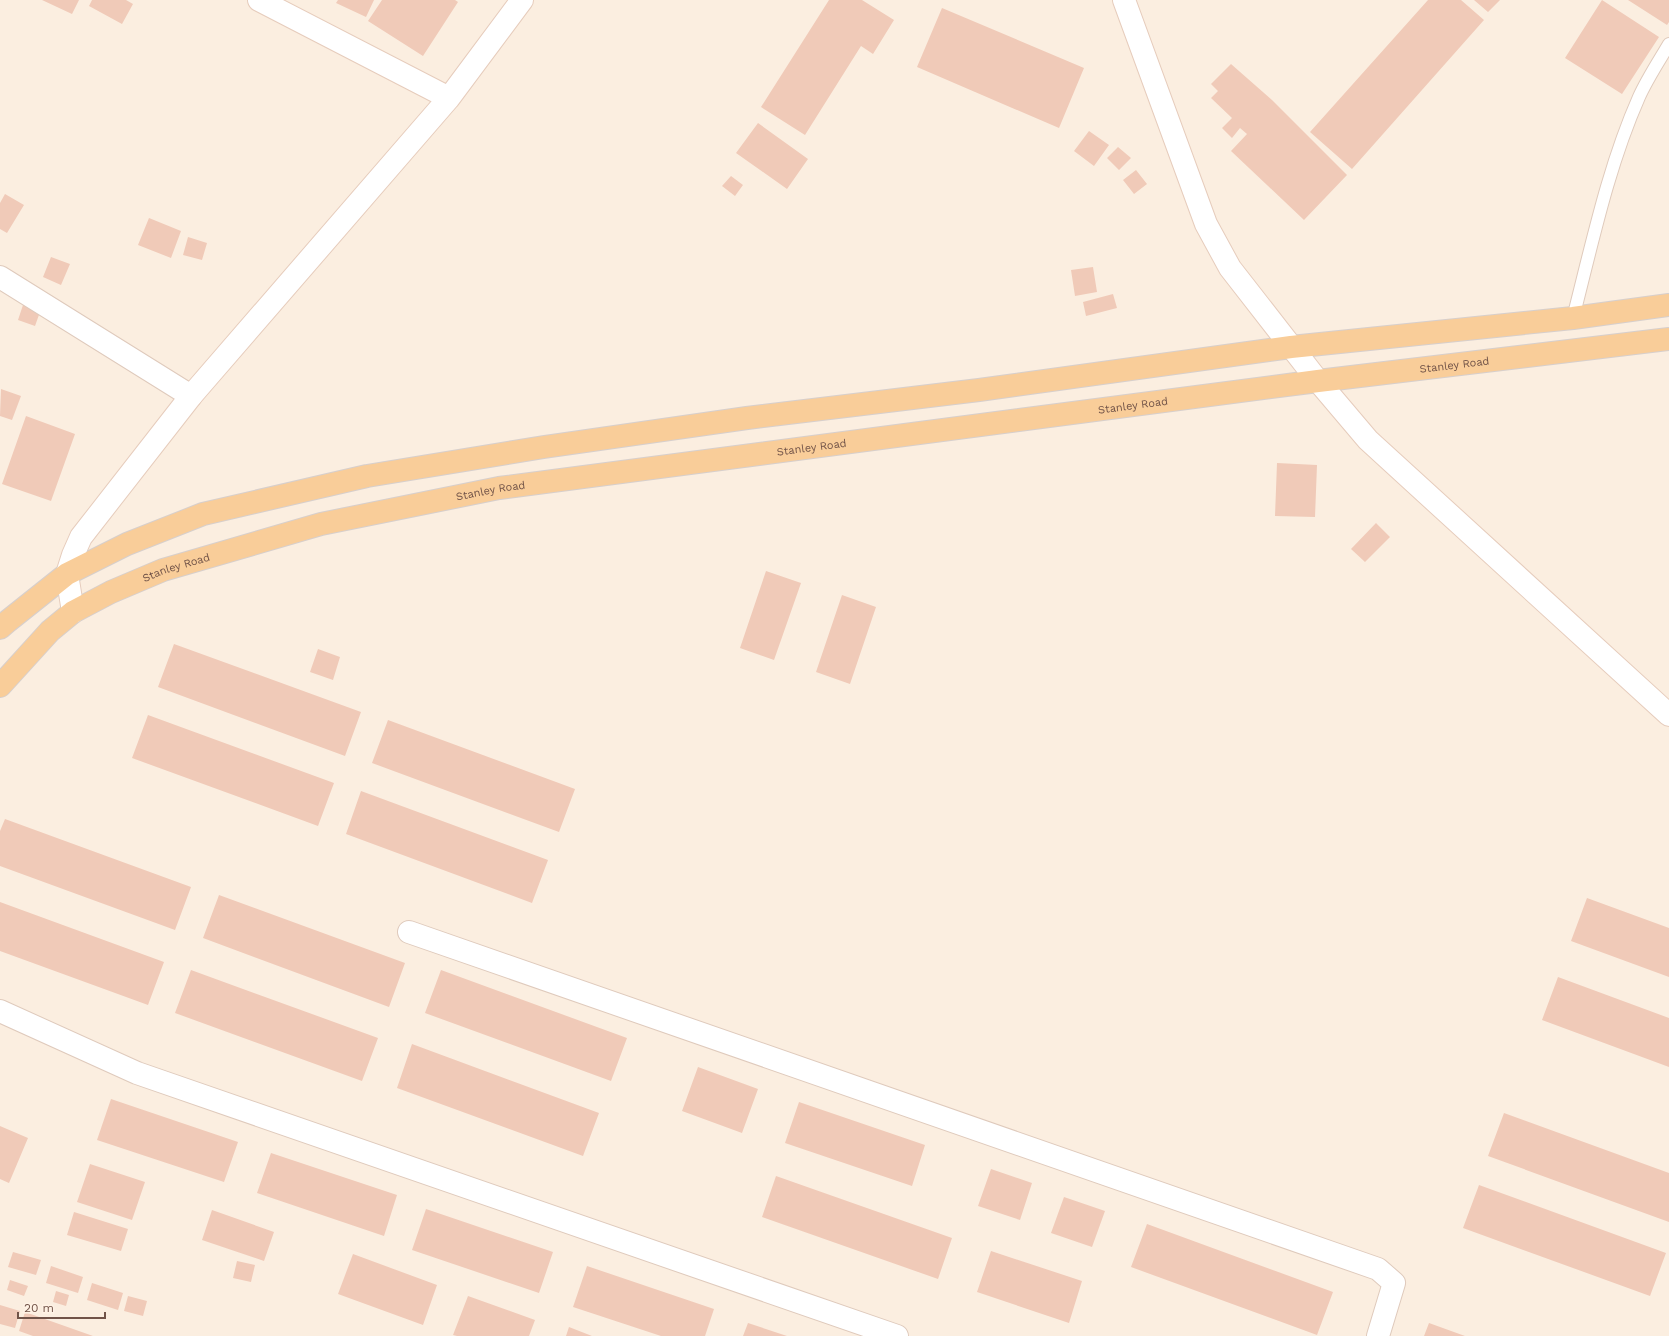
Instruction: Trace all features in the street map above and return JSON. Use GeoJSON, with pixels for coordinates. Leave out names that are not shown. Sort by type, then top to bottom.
{"type":"FeatureCollection","features":[{"type":"Feature","properties":{"kind":"main road"},"geometry":{"type":"LineString","coordinates":[[0,628],[67,574],[127,544],[203,514],[367,476],[544,447],[747,418],[979,390],[1291,347],[1573,318],[1669,305]]}},
{"type":"Feature","properties":{"kind":"main road","name":"Stanley Road"},"geometry":{"type":"LineString","coordinates":[[0,686],[50,631],[73,612],[111,592],[170,567],[321,524],[499,488],[1318,381],[1669,340]]}},
{"type":"Feature","properties":{"kind":"street"},"geometry":{"type":"LineString","coordinates":[[259,0],[449,98]]}},
{"type":"Feature","properties":{"kind":"street"},"geometry":{"type":"LineString","coordinates":[[73,612],[67,574],[81,537],[191,396],[449,98],[522,0]]}},
{"type":"Feature","properties":{"kind":"street"},"geometry":{"type":"LineString","coordinates":[[1124,0],[1206,224],[1230,268],[1318,381],[1368,440],[1669,715]]}},
{"type":"Feature","properties":{"kind":"street"},"geometry":{"type":"LineString","coordinates":[[0,277],[191,396]]}},
{"type":"Feature","properties":{"kind":"street"},"geometry":{"type":"LineString","coordinates":[[409,932],[1378,1268],[1394,1283],[1378,1336]]}},
{"type":"Feature","properties":{"kind":"street"},"geometry":{"type":"LineString","coordinates":[[0,1011],[137,1073],[896,1336]]}},
{"type":"Feature","properties":{"kind":"lane"},"geometry":{"type":"LineString","coordinates":[[1573,318],[1610,175],[1626,128],[1639,96],[1669,44]]}},
{"type":"Feature","properties":{"kind":"building"},"geometry":{"type":"Polygon","coordinates":[[[42,0],[79,0],[72,14],[42,0]]]}},
{"type":"Feature","properties":{"kind":"building"},"geometry":{"type":"Polygon","coordinates":[[[92,0],[126,0],[133,4],[122,24],[89,6],[92,0]]]}},
{"type":"Feature","properties":{"kind":"building"},"geometry":{"type":"Polygon","coordinates":[[[338,0],[374,0],[366,17],[336,3],[338,0]]]}},
{"type":"Feature","properties":{"kind":"building"},"geometry":{"type":"Polygon","coordinates":[[[382,0],[455,0],[458,2],[423,56],[368,21],[382,0]]]}},
{"type":"Feature","properties":{"kind":"building"},"geometry":{"type":"Polygon","coordinates":[[[829,0],[862,0],[894,20],[873,54],[861,46],[805,135],[761,107],[829,0]]]}},
{"type":"Feature","properties":{"kind":"building"},"geometry":{"type":"Polygon","coordinates":[[[1428,0],[1461,0],[1484,20],[1352,169],[1310,132],[1428,0]]]}},
{"type":"Feature","properties":{"kind":"building"},"geometry":{"type":"Polygon","coordinates":[[[1474,0],[1500,0],[1488,12],[1474,0]]]}},
{"type":"Feature","properties":{"kind":"building"},"geometry":{"type":"Polygon","coordinates":[[[1602,0],[1659,37],[1622,94],[1565,58],[1602,0]]]}},
{"type":"Feature","properties":{"kind":"building"},"geometry":{"type":"Polygon","coordinates":[[[1628,0],[1669,0],[1669,22],[1667,25],[1628,0]]]}},
{"type":"Feature","properties":{"kind":"building"},"geometry":{"type":"Polygon","coordinates":[[[942,8],[1084,68],[1059,128],[917,67],[942,8]]]}},
{"type":"Feature","properties":{"kind":"building"},"geometry":{"type":"Polygon","coordinates":[[[1231,64],[1272,100],[1347,175],[1304,220],[1231,151],[1247,134],[1240,128],[1232,138],[1222,128],[1232,118],[1211,98],[1218,91],[1211,84],[1231,64]]]}},
{"type":"Feature","properties":{"kind":"building"},"geometry":{"type":"Polygon","coordinates":[[[758,123],[808,159],[787,189],[736,153],[758,123]]]}},
{"type":"Feature","properties":{"kind":"building"},"geometry":{"type":"Polygon","coordinates":[[[1089,131],[1109,145],[1094,166],[1074,151],[1089,131]]]}},
{"type":"Feature","properties":{"kind":"building"},"geometry":{"type":"Polygon","coordinates":[[[1118,147],[1131,158],[1119,170],[1107,158],[1118,147]]]}},
{"type":"Feature","properties":{"kind":"building"},"geometry":{"type":"Polygon","coordinates":[[[1136,170],[1147,184],[1134,194],[1123,180],[1136,170]]]}},
{"type":"Feature","properties":{"kind":"building"},"geometry":{"type":"Polygon","coordinates":[[[731,176],[743,185],[735,196],[722,186],[731,176]]]}},
{"type":"Feature","properties":{"kind":"building"},"geometry":{"type":"Polygon","coordinates":[[[5,194],[24,205],[7,233],[0,229],[0,203],[5,194]]]}},
{"type":"Feature","properties":{"kind":"building"},"geometry":{"type":"Polygon","coordinates":[[[149,218],[181,231],[171,258],[138,245],[149,218]]]}},
{"type":"Feature","properties":{"kind":"building"},"geometry":{"type":"Polygon","coordinates":[[[188,237],[207,243],[202,260],[183,255],[188,237]]]}},
{"type":"Feature","properties":{"kind":"building"},"geometry":{"type":"Polygon","coordinates":[[[51,257],[70,264],[61,285],[43,277],[51,257]]]}},
{"type":"Feature","properties":{"kind":"building"},"geometry":{"type":"Polygon","coordinates":[[[1093,267],[1097,292],[1075,296],[1071,270],[1093,267]]]}},
{"type":"Feature","properties":{"kind":"building"},"geometry":{"type":"Polygon","coordinates":[[[1113,294],[1117,308],[1086,316],[1083,302],[1113,294]]]}},
{"type":"Feature","properties":{"kind":"building"},"geometry":{"type":"Polygon","coordinates":[[[23,305],[40,312],[35,326],[18,320],[23,305]]]}},
{"type":"Feature","properties":{"kind":"building"},"geometry":{"type":"Polygon","coordinates":[[[1,389],[21,396],[12,420],[0,416],[1,389]]]}},
{"type":"Feature","properties":{"kind":"building"},"geometry":{"type":"Polygon","coordinates":[[[26,416],[75,434],[51,501],[2,484],[26,416]]]}},
{"type":"Feature","properties":{"kind":"building"},"geometry":{"type":"Polygon","coordinates":[[[1277,463],[1317,465],[1315,517],[1275,516],[1277,463]]]}},
{"type":"Feature","properties":{"kind":"building"},"geometry":{"type":"Polygon","coordinates":[[[1376,523],[1390,537],[1365,562],[1351,549],[1376,523]]]}},
{"type":"Feature","properties":{"kind":"building"},"geometry":{"type":"Polygon","coordinates":[[[766,571],[801,583],[774,660],[740,648],[766,571]]]}},
{"type":"Feature","properties":{"kind":"building"},"geometry":{"type":"Polygon","coordinates":[[[842,595],[876,607],[850,684],[816,672],[842,595]]]}},
{"type":"Feature","properties":{"kind":"building"},"geometry":{"type":"Polygon","coordinates":[[[174,644],[361,712],[345,756],[158,687],[174,644]]]}},
{"type":"Feature","properties":{"kind":"building"},"geometry":{"type":"Polygon","coordinates":[[[318,649],[340,657],[333,680],[310,672],[318,649]]]}},
{"type":"Feature","properties":{"kind":"building"},"geometry":{"type":"Polygon","coordinates":[[[148,715],[334,783],[318,826],[132,758],[148,715]]]}},
{"type":"Feature","properties":{"kind":"building"},"geometry":{"type":"Polygon","coordinates":[[[388,720],[575,789],[559,832],[372,763],[388,720]]]}},
{"type":"Feature","properties":{"kind":"building"},"geometry":{"type":"Polygon","coordinates":[[[361,791],[548,860],[532,903],[346,834],[361,791]]]}},
{"type":"Feature","properties":{"kind":"building"},"geometry":{"type":"Polygon","coordinates":[[[5,819],[191,887],[175,930],[0,866],[0,831],[5,819]]]}},
{"type":"Feature","properties":{"kind":"building"},"geometry":{"type":"Polygon","coordinates":[[[219,895],[405,963],[389,1007],[203,938],[219,895]]]}},
{"type":"Feature","properties":{"kind":"building"},"geometry":{"type":"Polygon","coordinates":[[[1587,898],[1669,928],[1669,977],[1571,941],[1587,898]]]}},
{"type":"Feature","properties":{"kind":"building"},"geometry":{"type":"Polygon","coordinates":[[[0,902],[164,962],[148,1005],[0,951],[0,902]]]}},
{"type":"Feature","properties":{"kind":"building"},"geometry":{"type":"Polygon","coordinates":[[[191,970],[378,1038],[362,1081],[175,1013],[191,970]]]}},
{"type":"Feature","properties":{"kind":"building"},"geometry":{"type":"Polygon","coordinates":[[[441,970],[627,1038],[611,1081],[425,1013],[441,970]]]}},
{"type":"Feature","properties":{"kind":"building"},"geometry":{"type":"Polygon","coordinates":[[[1558,977],[1669,1018],[1669,1067],[1542,1020],[1558,977]]]}},
{"type":"Feature","properties":{"kind":"building"},"geometry":{"type":"Polygon","coordinates":[[[412,1044],[599,1113],[583,1156],[397,1088],[412,1044]]]}},
{"type":"Feature","properties":{"kind":"building"},"geometry":{"type":"Polygon","coordinates":[[[698,1067],[758,1089],[742,1133],[682,1111],[698,1067]]]}},
{"type":"Feature","properties":{"kind":"building"},"geometry":{"type":"Polygon","coordinates":[[[111,1099],[238,1142],[224,1182],[97,1140],[111,1099]]]}},
{"type":"Feature","properties":{"kind":"building"},"geometry":{"type":"Polygon","coordinates":[[[799,1102],[925,1145],[912,1186],[785,1143],[799,1102]]]}},
{"type":"Feature","properties":{"kind":"building"},"geometry":{"type":"Polygon","coordinates":[[[1504,1113],[1669,1173],[1669,1222],[1488,1156],[1504,1113]]]}},
{"type":"Feature","properties":{"kind":"building"},"geometry":{"type":"Polygon","coordinates":[[[0,1126],[28,1138],[9,1183],[0,1179],[0,1126]]]}},
{"type":"Feature","properties":{"kind":"building"},"geometry":{"type":"Polygon","coordinates":[[[271,1153],[397,1195],[384,1236],[257,1193],[271,1153]]]}},
{"type":"Feature","properties":{"kind":"building"},"geometry":{"type":"Polygon","coordinates":[[[90,1164],[145,1182],[132,1220],[77,1202],[90,1164]]]}},
{"type":"Feature","properties":{"kind":"building"},"geometry":{"type":"Polygon","coordinates":[[[991,1169],[1032,1183],[1020,1220],[978,1206],[991,1169]]]}},
{"type":"Feature","properties":{"kind":"building"},"geometry":{"type":"Polygon","coordinates":[[[776,1176],[952,1238],[938,1279],[762,1217],[776,1176]]]}},
{"type":"Feature","properties":{"kind":"building"},"geometry":{"type":"Polygon","coordinates":[[[1479,1185],[1666,1253],[1650,1296],[1463,1228],[1479,1185]]]}},
{"type":"Feature","properties":{"kind":"building"},"geometry":{"type":"Polygon","coordinates":[[[1064,1197],[1105,1211],[1092,1247],[1051,1233],[1064,1197]]]}},
{"type":"Feature","properties":{"kind":"building"},"geometry":{"type":"Polygon","coordinates":[[[426,1209],[553,1252],[539,1293],[412,1250],[426,1209]]]}},
{"type":"Feature","properties":{"kind":"building"},"geometry":{"type":"Polygon","coordinates":[[[212,1210],[274,1232],[264,1261],[202,1240],[212,1210]]]}},
{"type":"Feature","properties":{"kind":"building"},"geometry":{"type":"Polygon","coordinates":[[[74,1212],[128,1229],[121,1251],[67,1235],[74,1212]]]}},
{"type":"Feature","properties":{"kind":"building"},"geometry":{"type":"Polygon","coordinates":[[[1147,1224],[1333,1292],[1317,1335],[1131,1267],[1147,1224]]]}},
{"type":"Feature","properties":{"kind":"building"},"geometry":{"type":"Polygon","coordinates":[[[991,1251],[1082,1281],[1069,1323],[977,1292],[991,1251]]]}},
{"type":"Feature","properties":{"kind":"building"},"geometry":{"type":"Polygon","coordinates":[[[13,1252],[41,1260],[36,1275],[8,1267],[13,1252]]]}},
{"type":"Feature","properties":{"kind":"building"},"geometry":{"type":"Polygon","coordinates":[[[353,1254],[437,1285],[423,1325],[338,1294],[353,1254]]]}},
{"type":"Feature","properties":{"kind":"building"},"geometry":{"type":"Polygon","coordinates":[[[237,1261],[255,1265],[251,1282],[233,1278],[237,1261]]]}},
{"type":"Feature","properties":{"kind":"building"},"geometry":{"type":"Polygon","coordinates":[[[51,1266],[83,1277],[78,1293],[46,1283],[51,1266]]]}},
{"type":"Feature","properties":{"kind":"building"},"geometry":{"type":"Polygon","coordinates":[[[587,1266],[714,1309],[705,1336],[661,1336],[573,1307],[587,1266]]]}},
{"type":"Feature","properties":{"kind":"building"},"geometry":{"type":"Polygon","coordinates":[[[10,1280],[28,1286],[24,1296],[7,1290],[10,1280]]]}},
{"type":"Feature","properties":{"kind":"building"},"geometry":{"type":"Polygon","coordinates":[[[92,1283],[123,1293],[118,1310],[87,1300],[92,1283]]]}},
{"type":"Feature","properties":{"kind":"building"},"geometry":{"type":"Polygon","coordinates":[[[56,1291],[69,1295],[66,1306],[53,1302],[56,1291]]]}},
{"type":"Feature","properties":{"kind":"building"},"geometry":{"type":"Polygon","coordinates":[[[128,1296],[147,1301],[143,1316],[124,1311],[128,1296]]]}},
{"type":"Feature","properties":{"kind":"building"},"geometry":{"type":"Polygon","coordinates":[[[468,1296],[535,1320],[529,1336],[453,1335],[468,1296]]]}},
{"type":"Feature","properties":{"kind":"building"},"geometry":{"type":"Polygon","coordinates":[[[0,1305],[20,1311],[15,1328],[0,1324],[0,1305]]]}},
{"type":"Feature","properties":{"kind":"building"},"geometry":{"type":"Polygon","coordinates":[[[25,1312],[93,1336],[33,1336],[19,1331],[25,1312]]]}},
{"type":"Feature","properties":{"kind":"building"},"geometry":{"type":"Polygon","coordinates":[[[748,1323],[787,1336],[743,1336],[748,1323]]]}},
{"type":"Feature","properties":{"kind":"building"},"geometry":{"type":"Polygon","coordinates":[[[1429,1323],[1465,1336],[1424,1336],[1429,1323]]]}},
{"type":"Feature","properties":{"kind":"building"},"geometry":{"type":"Polygon","coordinates":[[[569,1327],[592,1336],[566,1336],[569,1327]]]}}]}
